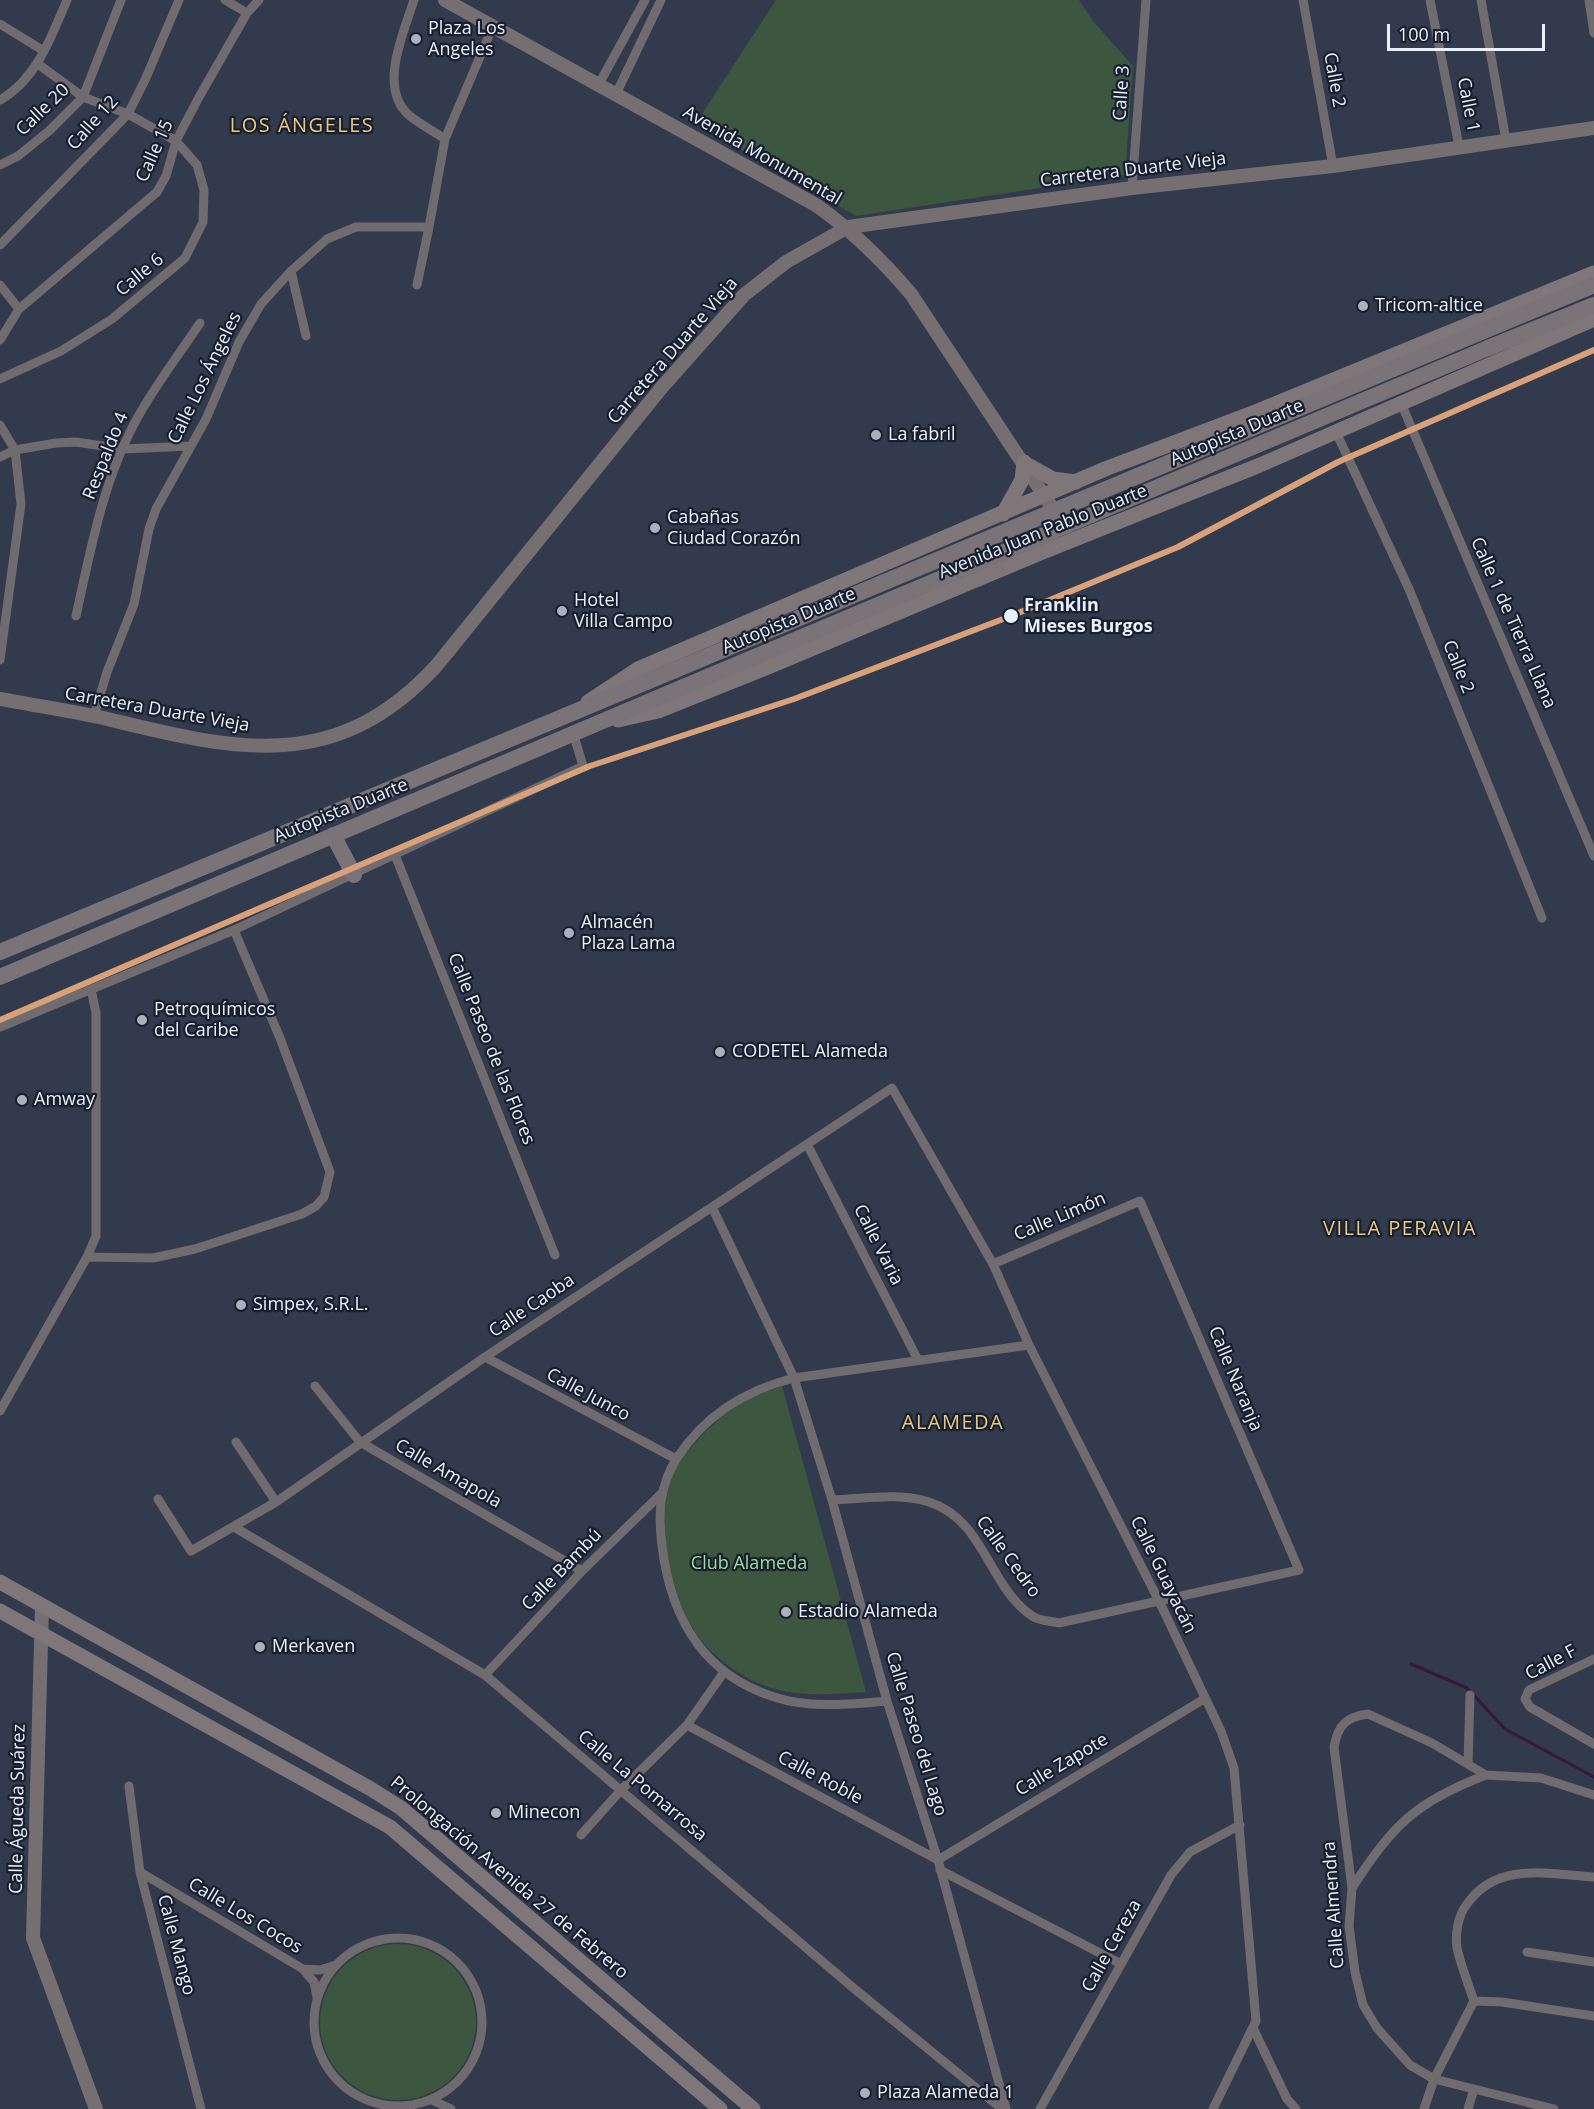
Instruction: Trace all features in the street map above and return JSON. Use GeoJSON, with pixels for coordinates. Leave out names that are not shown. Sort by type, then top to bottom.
{"type":"FeatureCollection","features":[{"type":"Feature","properties":{"kind":"highway"},"geometry":{"type":"LineString","coordinates":[[1484,340],[1594,285]]}},
{"type":"Feature","properties":{"kind":"highway","name":"Autopista Duarte"},"geometry":{"type":"LineString","coordinates":[[0,952],[573,711],[1484,340],[1594,305]]}},
{"type":"Feature","properties":{"kind":"highway","name":"Autopista Duarte"},"geometry":{"type":"LineString","coordinates":[[0,977],[333,835],[574,736],[1484,340]]}},
{"type":"Feature","properties":{"kind":"highway"},"geometry":{"type":"LineString","coordinates":[[333,835],[354,875]]}},
{"type":"Feature","properties":{"kind":"main road","name":"Avenida Monumental"},"geometry":{"type":"LineString","coordinates":[[445,0],[816,205],[848,228],[883,260],[911,294],[1025,463],[1073,540]]}},
{"type":"Feature","properties":{"kind":"main road","name":"Carretera Duarte Vieja"},"geometry":{"type":"LineString","coordinates":[[0,699],[94,716],[168,733],[268,748],[316,741],[357,728],[383,714],[410,693],[437,665],[662,387],[737,302],[786,262],[848,228],[1132,188],[1333,166],[1594,128]]}},
{"type":"Feature","properties":{"kind":"main road","name":"Autopista Duarte"},"geometry":{"type":"LineString","coordinates":[[573,711],[638,669],[1076,482],[1258,411],[1594,273]]}},
{"type":"Feature","properties":{"kind":"main road","name":"Avenida Juan Pablo Duarte"},"geometry":{"type":"LineString","coordinates":[[601,724],[658,711],[1336,432],[1594,319]]}},
{"type":"Feature","properties":{"kind":"main road"},"geometry":{"type":"LineString","coordinates":[[1003,514],[1022,480],[1025,463],[1053,479],[1076,482]]}},
{"type":"Feature","properties":{"kind":"main road","name":"Prolongación Avenida 27 de Febrero"},"geometry":{"type":"LineString","coordinates":[[0,1582],[371,1789],[401,1808],[753,2109]]}},
{"type":"Feature","properties":{"kind":"main road","name":"Calle Águeda Suárez"},"geometry":{"type":"LineString","coordinates":[[42,1606],[33,1938],[96,2109]]}},
{"type":"Feature","properties":{"kind":"main road","name":"Prolongación Avenida 27 de Febrero"},"geometry":{"type":"LineString","coordinates":[[0,1611],[390,1827],[720,2109]]}},
{"type":"Feature","properties":{"kind":"street"},"geometry":{"type":"LineString","coordinates":[[0,100],[9,95],[38,64],[68,0]]}},
{"type":"Feature","properties":{"kind":"street","name":"Calle 20"},"geometry":{"type":"LineString","coordinates":[[0,165],[18,156],[49,131],[82,97],[121,0]]}},
{"type":"Feature","properties":{"kind":"street","name":"Calle 12"},"geometry":{"type":"LineString","coordinates":[[0,245],[128,114],[146,80],[179,0]]}},
{"type":"Feature","properties":{"kind":"street"},"geometry":{"type":"LineString","coordinates":[[225,0],[247,13]]}},
{"type":"Feature","properties":{"kind":"street","name":"Calle 15"},"geometry":{"type":"LineString","coordinates":[[0,340],[19,309],[157,192],[166,176],[176,141],[247,13],[259,0]]}},
{"type":"Feature","properties":{"kind":"street"},"geometry":{"type":"LineString","coordinates":[[414,0],[392,69],[399,101],[408,114],[445,139]]}},
{"type":"Feature","properties":{"kind":"street"},"geometry":{"type":"LineString","coordinates":[[599,84],[645,0]]}},
{"type":"Feature","properties":{"kind":"street"},"geometry":{"type":"LineString","coordinates":[[616,94],[661,0]]}},
{"type":"Feature","properties":{"kind":"street","name":"Calle 3"},"geometry":{"type":"LineString","coordinates":[[1132,188],[1146,0]]}},
{"type":"Feature","properties":{"kind":"street","name":"Calle 2"},"geometry":{"type":"LineString","coordinates":[[1303,0],[1333,166]]}},
{"type":"Feature","properties":{"kind":"street","name":"Calle 1"},"geometry":{"type":"LineString","coordinates":[[1430,0],[1459,146]]}},
{"type":"Feature","properties":{"kind":"street"},"geometry":{"type":"LineString","coordinates":[[1481,0],[1506,140]]}},
{"type":"Feature","properties":{"kind":"street"},"geometry":{"type":"LineString","coordinates":[[1588,0],[1594,33]]}},
{"type":"Feature","properties":{"kind":"street"},"geometry":{"type":"LineString","coordinates":[[0,24],[44,51]]}},
{"type":"Feature","properties":{"kind":"street"},"geometry":{"type":"LineString","coordinates":[[417,285],[445,139],[493,26]]}},
{"type":"Feature","properties":{"kind":"street"},"geometry":{"type":"LineString","coordinates":[[38,64],[82,97],[128,114],[176,141]]}},
{"type":"Feature","properties":{"kind":"street","name":"Calle 6"},"geometry":{"type":"LineString","coordinates":[[0,380],[61,351],[112,319],[185,258],[203,222],[204,190],[197,165],[176,141]]}},
{"type":"Feature","properties":{"kind":"street","name":"Calle Los Ángeles"},"geometry":{"type":"LineString","coordinates":[[94,716],[107,672],[134,604],[149,529],[156,509],[206,419],[239,342],[261,304],[291,271],[327,239],[356,227],[429,227]]}},
{"type":"Feature","properties":{"kind":"street"},"geometry":{"type":"LineString","coordinates":[[291,271],[306,336]]}},
{"type":"Feature","properties":{"kind":"street"},"geometry":{"type":"LineString","coordinates":[[0,285],[19,309]]}},
{"type":"Feature","properties":{"kind":"street","name":"Respaldo 4"},"geometry":{"type":"LineString","coordinates":[[76,616],[98,519],[123,449],[139,416],[200,323]]}},
{"type":"Feature","properties":{"kind":"street","name":"Calle 1 de Tierra Llana"},"geometry":{"type":"LineString","coordinates":[[1401,403],[1594,856]]}},
{"type":"Feature","properties":{"kind":"street"},"geometry":{"type":"LineString","coordinates":[[0,425],[15,450],[21,504],[0,660]]}},
{"type":"Feature","properties":{"kind":"street","name":"Calle 2"},"geometry":{"type":"LineString","coordinates":[[1336,432],[1409,589],[1542,918]]}},
{"type":"Feature","properties":{"kind":"street"},"geometry":{"type":"LineString","coordinates":[[0,457],[15,450],[76,442],[123,449],[191,446]]}},
{"type":"Feature","properties":{"kind":"street"},"geometry":{"type":"LineString","coordinates":[[0,580],[11,582]]}},
{"type":"Feature","properties":{"kind":"street"},"geometry":{"type":"LineString","coordinates":[[0,1027],[234,930],[584,766],[574,736]]}},
{"type":"Feature","properties":{"kind":"street","name":"Calle Paseo de las Flores"},"geometry":{"type":"LineString","coordinates":[[395,855],[555,1255]]}},
{"type":"Feature","properties":{"kind":"street"},"geometry":{"type":"LineString","coordinates":[[87,1257],[153,1258],[195,1249],[302,1214],[316,1206],[324,1197],[330,1172],[280,1038],[234,930]]}},
{"type":"Feature","properties":{"kind":"street"},"geometry":{"type":"LineString","coordinates":[[0,1411],[87,1257],[96,1236],[98,1219],[96,1013],[91,989]]}},
{"type":"Feature","properties":{"kind":"street","name":"Calle Caoba"},"geometry":{"type":"LineString","coordinates":[[158,1499],[191,1551],[234,1527],[276,1502],[485,1357],[808,1146],[892,1088]]}},
{"type":"Feature","properties":{"kind":"street","name":"Calle Guayacán"},"geometry":{"type":"LineString","coordinates":[[892,1088],[993,1264],[1029,1345],[1159,1601],[1221,1731],[1234,1768],[1256,2007],[1254,2030],[1213,2109]]}},
{"type":"Feature","properties":{"kind":"street","name":"Calle Varia"},"geometry":{"type":"LineString","coordinates":[[808,1146],[918,1360]]}},
{"type":"Feature","properties":{"kind":"street","name":"Calle Limón"},"geometry":{"type":"LineString","coordinates":[[993,1264],[1140,1201]]}},
{"type":"Feature","properties":{"kind":"street","name":"Calle Naranja"},"geometry":{"type":"LineString","coordinates":[[1140,1201],[1299,1570]]}},
{"type":"Feature","properties":{"kind":"street","name":"Calle Paseo del Lago"},"geometry":{"type":"LineString","coordinates":[[712,1207],[794,1378],[832,1500],[887,1701],[938,1860],[1006,2109]]}},
{"type":"Feature","properties":{"kind":"street"},"geometry":{"type":"LineString","coordinates":[[887,1701],[831,1705],[802,1703],[774,1697],[724,1672],[687,1631],[674,1604],[666,1575],[658,1509],[676,1459],[704,1428],[735,1400],[762,1386],[794,1378],[1029,1345]]}},
{"type":"Feature","properties":{"kind":"street","name":"Calle Junco"},"geometry":{"type":"LineString","coordinates":[[485,1357],[676,1459]]}},
{"type":"Feature","properties":{"kind":"street","name":"Calle Amapola"},"geometry":{"type":"LineString","coordinates":[[315,1386],[360,1442],[582,1571]]}},
{"type":"Feature","properties":{"kind":"street"},"geometry":{"type":"LineString","coordinates":[[236,1442],[276,1502]]}},
{"type":"Feature","properties":{"kind":"street","name":"Calle Bambú"},"geometry":{"type":"LineString","coordinates":[[485,1675],[582,1571],[664,1491]]}},
{"type":"Feature","properties":{"kind":"street","name":"Calle Cedro"},"geometry":{"type":"LineString","coordinates":[[832,1500],[907,1498],[928,1501],[951,1512],[976,1538],[1011,1595],[1034,1618],[1059,1623],[1299,1570]]}},
{"type":"Feature","properties":{"kind":"street","name":"Calle La Pomarrosa"},"geometry":{"type":"LineString","coordinates":[[234,1527],[485,1675],[857,1991],[1002,2109]]}},
{"type":"Feature","properties":{"kind":"street","name":"Calle F"},"geometry":{"type":"LineString","coordinates":[[1593,1661],[1529,1690],[1525,1699],[1530,1707],[1594,1744]]}},
{"type":"Feature","properties":{"kind":"street"},"geometry":{"type":"LineString","coordinates":[[581,1835],[621,1790],[687,1725],[724,1672]]}},
{"type":"Feature","properties":{"kind":"street"},"geometry":{"type":"LineString","coordinates":[[1470,1695],[1468,1764],[1486,1775]]}},
{"type":"Feature","properties":{"kind":"street","name":"Calle Zapote"},"geometry":{"type":"LineString","coordinates":[[938,1860],[1204,1699]]}},
{"type":"Feature","properties":{"kind":"street","name":"Calle Almendra"},"geometry":{"type":"LineString","coordinates":[[1468,1764],[1432,1743],[1368,1714],[1344,1721],[1337,1732],[1334,1747],[1352,1888],[1349,1926],[1354,1972],[1363,2005],[1393,2049],[1410,2065],[1434,2079],[1554,2109]]}},
{"type":"Feature","properties":{"kind":"street","name":"Calle Roble"},"geometry":{"type":"LineString","coordinates":[[687,1725],[938,1860]]}},
{"type":"Feature","properties":{"kind":"street"},"geometry":{"type":"LineString","coordinates":[[1352,1888],[1381,1845],[1415,1809],[1459,1785],[1486,1775],[1540,1778],[1594,1795]]}},
{"type":"Feature","properties":{"kind":"street","name":"Calle Mango"},"geometry":{"type":"LineString","coordinates":[[129,1786],[140,1872],[201,2109]]}},
{"type":"Feature","properties":{"kind":"street","name":"Calle Cereza"},"geometry":{"type":"LineString","coordinates":[[1040,2109],[1180,1862],[1190,1852],[1240,1825]]}},
{"type":"Feature","properties":{"kind":"street"},"geometry":{"type":"LineString","coordinates":[[940,1870],[1121,1964]]}},
{"type":"Feature","properties":{"kind":"street","name":"Calle Los Cocos"},"geometry":{"type":"LineString","coordinates":[[140,1872],[303,1969],[314,1982],[317,1998],[315,2030],[317,2046],[327,2069],[344,2087],[364,2100],[389,2108],[412,2107],[432,2100],[451,2088],[472,2062],[479,2047],[483,2022],[479,1997],[468,1974],[457,1962],[429,1943],[405,1937],[380,1939],[364,1946],[336,1965],[320,1970],[303,1969]]}},
{"type":"Feature","properties":{"kind":"street"},"geometry":{"type":"LineString","coordinates":[[1424,2109],[1434,2079],[1474,2001],[1457,1947],[1456,1936],[1464,1907],[1476,1891],[1491,1880],[1520,1872],[1594,1877]]}},
{"type":"Feature","properties":{"kind":"street"},"geometry":{"type":"LineString","coordinates":[[1527,1952],[1594,1962]]}},
{"type":"Feature","properties":{"kind":"street","name":"Calle Los Cocos"},"geometry":{"type":"LineString","coordinates":[[317,1998],[325,1980],[336,1965]]}},
{"type":"Feature","properties":{"kind":"street"},"geometry":{"type":"LineString","coordinates":[[1474,2001],[1502,2002],[1594,2016]]}},
{"type":"Feature","properties":{"kind":"street"},"geometry":{"type":"LineString","coordinates":[[1254,2030],[1287,2099],[1296,2109]]}},
{"type":"Feature","properties":{"kind":"street"},"geometry":{"type":"LineString","coordinates":[[432,2100],[452,2109],[451,2088]]}},
{"type":"Feature","properties":{"kind":"street"},"geometry":{"type":"LineString","coordinates":[[1468,2109],[1474,2089]]}},
{"type":"Feature","properties":{"kind":"green space"},"geometry":{"type":"Polygon","coordinates":[[[776,0],[1079,0],[1092,20],[1133,66],[1125,175],[856,216],[696,123],[776,0]]]}},
{"type":"Feature","properties":{"kind":"green space","name":"Club Alameda"},"geometry":{"type":"Polygon","coordinates":[[[782,1386],[866,1692],[798,1693],[765,1686],[743,1675],[722,1661],[698,1636],[678,1597],[671,1573],[665,1524],[666,1500],[672,1478],[681,1460],[694,1443],[735,1407],[753,1396],[782,1386]]]}},
{"type":"Feature","properties":{"kind":"green space"},"geometry":{"type":"Polygon","coordinates":[[[398,1944],[428,1950],[453,1967],[470,1992],[476,2022],[470,2052],[453,2077],[428,2094],[398,2100],[368,2094],[343,2077],[326,2052],[320,2022],[326,1992],[343,1967],[368,1950],[398,1944]]]}},
{"type":"Feature","properties":{"kind":"waterway"},"geometry":{"type":"LineString","coordinates":[[1411,1664],[1467,1688],[1505,1729],[1594,1777]]}},
{"type":"Feature","properties":{"kind":"transit line"},"geometry":{"type":"LineString","coordinates":[[0,1020],[590,766],[794,699],[1011,616],[1178,547],[1338,462],[1594,350]]}},
{"type":"Feature","properties":{"kind":"place","name":"Plaza Los Angeles"},"geometry":{"type":"Point","coordinates":[416,39]}},
{"type":"Feature","properties":{"kind":"place","name":"Tricom-altice"},"geometry":{"type":"Point","coordinates":[1363,306]}},
{"type":"Feature","properties":{"kind":"place","name":"La fabril"},"geometry":{"type":"Point","coordinates":[876,435]}},
{"type":"Feature","properties":{"kind":"place","name":"Cabañas Ciudad Corazón"},"geometry":{"type":"Point","coordinates":[655,528]}},
{"type":"Feature","properties":{"kind":"place","name":"Hotel Villa Campo"},"geometry":{"type":"Point","coordinates":[562,611]}},
{"type":"Feature","properties":{"kind":"place","name":"Franklin Mieses Burgos"},"geometry":{"type":"Point","coordinates":[1011,616]}},
{"type":"Feature","properties":{"kind":"place","name":"Almacén Plaza Lama"},"geometry":{"type":"Point","coordinates":[569,933]}},
{"type":"Feature","properties":{"kind":"place","name":"Petroquímicos del Caribe"},"geometry":{"type":"Point","coordinates":[142,1020]}},
{"type":"Feature","properties":{"kind":"place","name":"CODETEL Alameda"},"geometry":{"type":"Point","coordinates":[720,1052]}},
{"type":"Feature","properties":{"kind":"place","name":"Amway"},"geometry":{"type":"Point","coordinates":[22,1100]}},
{"type":"Feature","properties":{"kind":"place","name":"Simpex, S.R.L."},"geometry":{"type":"Point","coordinates":[241,1305]}},
{"type":"Feature","properties":{"kind":"place","name":"Estadio Alameda"},"geometry":{"type":"Point","coordinates":[786,1612]}},
{"type":"Feature","properties":{"kind":"place","name":"Merkaven"},"geometry":{"type":"Point","coordinates":[260,1647]}},
{"type":"Feature","properties":{"kind":"place","name":"Minecon"},"geometry":{"type":"Point","coordinates":[496,1813]}},
{"type":"Feature","properties":{"kind":"place","name":"Plaza Alameda 1"},"geometry":{"type":"Point","coordinates":[865,2093]}},
{"type":"Feature","properties":{"kind":"district","name":"LOS ÁNGELES"},"geometry":{"type":"Point","coordinates":[302,126]}},
{"type":"Feature","properties":{"kind":"district","name":"VILLA PERAVIA"},"geometry":{"type":"Point","coordinates":[1400,1229]}},
{"type":"Feature","properties":{"kind":"district","name":"ALAMEDA"},"geometry":{"type":"Point","coordinates":[953,1423]}}]}
